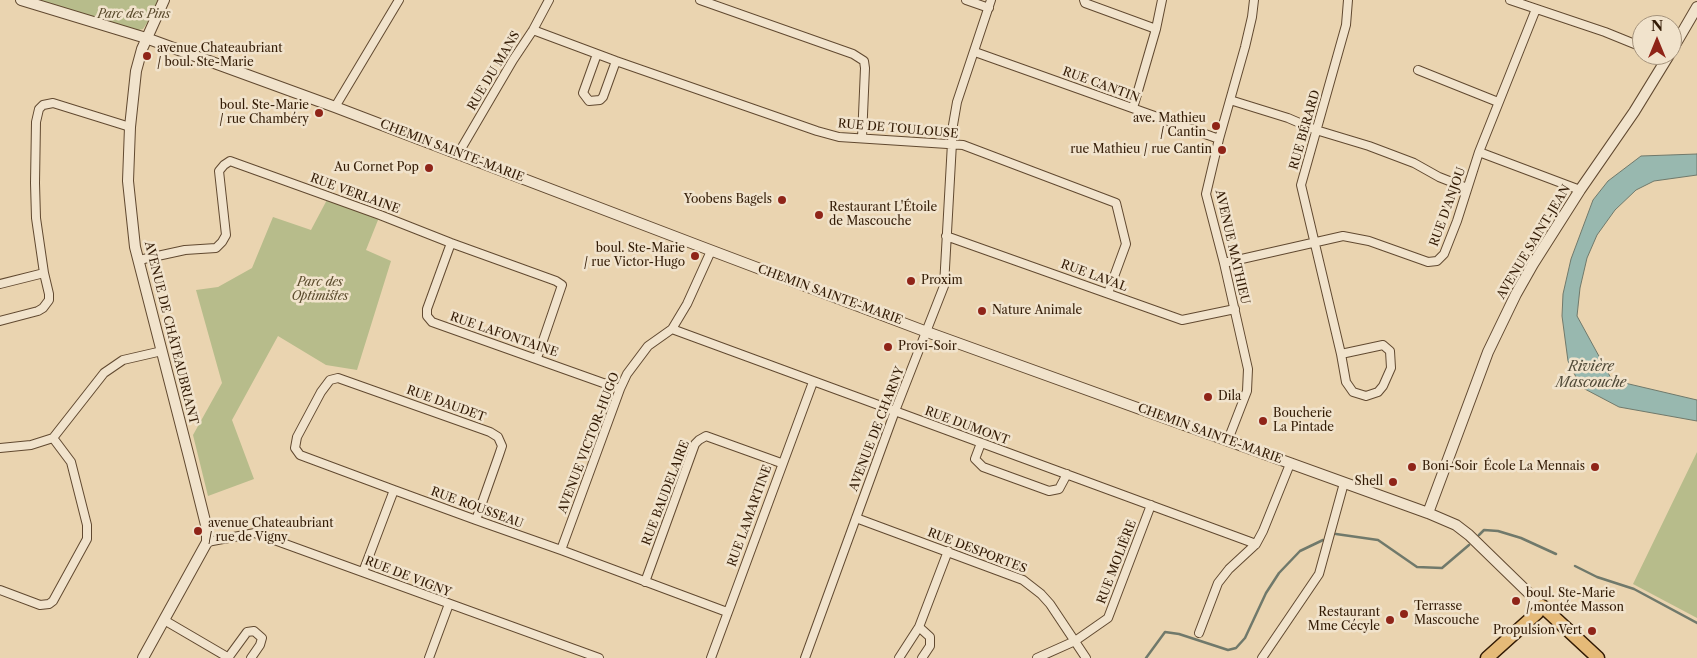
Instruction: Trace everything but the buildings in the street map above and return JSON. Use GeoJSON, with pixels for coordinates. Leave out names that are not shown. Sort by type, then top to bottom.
{"type":"FeatureCollection","features":[{"type":"Feature","properties":{"kind":"main road"},"geometry":{"type":"LineString","coordinates":[[1487,658],[1537,613],[1542,606]]}},
{"type":"Feature","properties":{"kind":"main road","name":"CHEMIN SAINTE-MARIE"},"geometry":{"type":"LineString","coordinates":[[1542,606],[1598,658]]}},
{"type":"Feature","properties":{"kind":"street","name":"CHEMIN SAINTE-MARIE"},"geometry":{"type":"LineString","coordinates":[[21,0],[146,38],[335,106],[927,332],[1428,513],[1456,525],[1469,535],[1542,606]]}},
{"type":"Feature","properties":{"kind":"street","name":"AVENUE DE CHÂTEAUBRIANT"},"geometry":{"type":"LineString","coordinates":[[164,0],[146,38],[136,71],[130,127],[128,181],[132,223],[139,260],[205,520],[208,542]]}},
{"type":"Feature","properties":{"kind":"street"},"geometry":{"type":"LineString","coordinates":[[335,106],[398,0]]}},
{"type":"Feature","properties":{"kind":"street","name":"RUE DU MANS"},"geometry":{"type":"LineString","coordinates":[[458,154],[549,0]]}},
{"type":"Feature","properties":{"kind":"street"},"geometry":{"type":"LineString","coordinates":[[700,0],[853,54],[864,61],[862,138]]}},
{"type":"Feature","properties":{"kind":"street"},"geometry":{"type":"LineString","coordinates":[[966,0],[988,8]]}},
{"type":"Feature","properties":{"kind":"street","name":"AVENUE DE CHARNY"},"geometry":{"type":"LineString","coordinates":[[805,658],[895,411],[944,286],[946,236],[957,102],[992,0]]}},
{"type":"Feature","properties":{"kind":"street"},"geometry":{"type":"LineString","coordinates":[[1084,0],[1085,3],[1156,29]]}},
{"type":"Feature","properties":{"kind":"street"},"geometry":{"type":"LineString","coordinates":[[1133,108],[1156,29],[1162,0]]}},
{"type":"Feature","properties":{"kind":"street","name":"AVENUE MATHIEU"},"geometry":{"type":"LineString","coordinates":[[1228,440],[1247,391],[1248,369],[1206,194],[1219,139],[1245,48],[1254,0]]}},
{"type":"Feature","properties":{"kind":"street","name":"RUE BÉRARD"},"geometry":{"type":"LineString","coordinates":[[1341,354],[1383,345],[1390,351],[1391,368],[1383,386],[1378,392],[1366,396],[1353,392],[1346,382],[1301,185],[1346,25],[1348,0]]}},
{"type":"Feature","properties":{"kind":"street"},"geometry":{"type":"LineString","coordinates":[[1510,0],[1632,43]]}},
{"type":"Feature","properties":{"kind":"street","name":"AVENUE SAINT-JEAN"},"geometry":{"type":"LineString","coordinates":[[1682,31],[1697,7]]}},
{"type":"Feature","properties":{"kind":"street","name":"RUE D'ANJOU"},"geometry":{"type":"LineString","coordinates":[[1224,264],[1343,236],[1368,241],[1428,262],[1437,261],[1444,254],[1457,221],[1479,152],[1536,9]]}},
{"type":"Feature","properties":{"kind":"street","name":"RUE DE TOULOUSE"},"geometry":{"type":"LineString","coordinates":[[533,30],[817,131],[839,137],[963,145],[1116,203],[1126,244],[1108,293]]}},
{"type":"Feature","properties":{"kind":"street","name":"RUE CANTIN"},"geometry":{"type":"LineString","coordinates":[[975,52],[1219,139]]}},
{"type":"Feature","properties":{"kind":"street"},"geometry":{"type":"LineString","coordinates":[[597,54],[583,93],[589,101],[600,100],[603,97],[616,61]]}},
{"type":"Feature","properties":{"kind":"street","name":"AVENUE SAINT-JEAN"},"geometry":{"type":"LineString","coordinates":[[1428,513],[1500,324],[1533,264],[1580,190],[1634,112],[1662,65]]}},
{"type":"Feature","properties":{"kind":"street"},"geometry":{"type":"LineString","coordinates":[[1418,70],[1498,102]]}},
{"type":"Feature","properties":{"kind":"street"},"geometry":{"type":"LineString","coordinates":[[1230,100],[1369,146],[1414,163],[1439,177],[1467,188]]}},
{"type":"Feature","properties":{"kind":"street"},"geometry":{"type":"LineString","coordinates":[[0,321],[38,311],[49,300],[36,218],[36,122],[39,109],[43,105],[53,103],[130,127]]}},
{"type":"Feature","properties":{"kind":"street"},"geometry":{"type":"LineString","coordinates":[[1479,152],[1580,190]]}},
{"type":"Feature","properties":{"kind":"street","name":"RUE VERLAINE"},"geometry":{"type":"LineString","coordinates":[[139,260],[185,250],[216,248],[222,242],[226,235],[219,171],[224,164],[230,161],[376,213],[450,243],[556,281],[562,285],[537,358]]}},
{"type":"Feature","properties":{"kind":"street","name":"RUE LAVAL"},"geometry":{"type":"LineString","coordinates":[[946,236],[1182,320],[1235,309]]}},
{"type":"Feature","properties":{"kind":"street","name":"RUE LAFONTAINE"},"geometry":{"type":"LineString","coordinates":[[450,243],[428,309],[427,316],[432,322],[620,389]]}},
{"type":"Feature","properties":{"kind":"street","name":"AVENUE VICTOR-HUGO"},"geometry":{"type":"LineString","coordinates":[[561,550],[627,374],[648,346],[672,329],[687,304],[711,251]]}},
{"type":"Feature","properties":{"kind":"street"},"geometry":{"type":"LineString","coordinates":[[0,284],[44,273]]}},
{"type":"Feature","properties":{"kind":"street","name":"RUE DUMONT"},"geometry":{"type":"LineString","coordinates":[[672,329],[1256,544]]}},
{"type":"Feature","properties":{"kind":"street"},"geometry":{"type":"LineString","coordinates":[[0,448],[31,445],[53,438],[104,373],[123,360],[162,351]]}},
{"type":"Feature","properties":{"kind":"street","name":"RUE DAUDET"},"geometry":{"type":"LineString","coordinates":[[330,380],[338,378],[490,432],[498,437],[502,446],[476,520]]}},
{"type":"Feature","properties":{"kind":"street","name":"RUE ROUSSEAU"},"geometry":{"type":"LineString","coordinates":[[330,380],[321,392],[297,437],[295,448],[300,455],[727,612]]}},
{"type":"Feature","properties":{"kind":"street","name":"RUE LAMARTINE"},"geometry":{"type":"LineString","coordinates":[[711,658],[781,464],[813,382]]}},
{"type":"Feature","properties":{"kind":"street","name":"RUE BAUDELAIRE"},"geometry":{"type":"LineString","coordinates":[[645,582],[695,444],[699,440],[706,436],[781,464]]}},
{"type":"Feature","properties":{"kind":"street"},"geometry":{"type":"LineString","coordinates":[[0,590],[40,605],[49,604],[54,601],[87,539],[87,525],[71,462],[53,438]]}},
{"type":"Feature","properties":{"kind":"street"},"geometry":{"type":"LineString","coordinates":[[981,443],[975,459],[983,467],[1049,491],[1059,489],[1067,474]]}},
{"type":"Feature","properties":{"kind":"street"},"geometry":{"type":"LineString","coordinates":[[1199,633],[1218,583],[1229,569],[1256,544],[1263,531],[1290,464]]}},
{"type":"Feature","properties":{"kind":"street"},"geometry":{"type":"LineString","coordinates":[[1262,658],[1319,574],[1344,483]]}},
{"type":"Feature","properties":{"kind":"street"},"geometry":{"type":"LineString","coordinates":[[364,572],[394,490]]}},
{"type":"Feature","properties":{"kind":"street","name":"RUE MOLIÈRE"},"geometry":{"type":"LineString","coordinates":[[1075,641],[1108,618],[1151,505]]}},
{"type":"Feature","properties":{"kind":"street","name":"RUE DESPORTES"},"geometry":{"type":"LineString","coordinates":[[856,518],[1023,580],[1050,604],[1086,658]]}},
{"type":"Feature","properties":{"kind":"street","name":"RUE DE VIGNY"},"geometry":{"type":"LineString","coordinates":[[208,542],[255,533],[599,658]]}},
{"type":"Feature","properties":{"kind":"street"},"geometry":{"type":"LineString","coordinates":[[142,658],[208,542]]}},
{"type":"Feature","properties":{"kind":"street"},"geometry":{"type":"LineString","coordinates":[[899,658],[919,627],[948,552]]}},
{"type":"Feature","properties":{"kind":"street"},"geometry":{"type":"LineString","coordinates":[[429,658],[449,604]]}},
{"type":"Feature","properties":{"kind":"street"},"geometry":{"type":"LineString","coordinates":[[164,620],[227,657],[247,632],[254,632],[262,638],[260,645],[251,658]]}},
{"type":"Feature","properties":{"kind":"street"},"geometry":{"type":"LineString","coordinates":[[919,627],[930,637],[930,646],[922,658]]}},
{"type":"Feature","properties":{"kind":"street"},"geometry":{"type":"LineString","coordinates":[[1037,658],[1075,641]]}},
{"type":"Feature","properties":{"kind":"green space","name":"Parc des Pins"},"geometry":{"type":"Polygon","coordinates":[[[37,0],[158,0],[151,17],[143,29],[134,31],[37,0]]]}},
{"type":"Feature","properties":{"kind":"green space","name":"Parc des Optimistes"},"geometry":{"type":"Polygon","coordinates":[[[329,196],[380,215],[366,250],[391,261],[357,370],[326,365],[278,336],[232,420],[254,479],[208,496],[193,435],[222,383],[196,290],[218,287],[252,268],[273,217],[311,230],[329,196]]]}},
{"type":"Feature","properties":{"kind":"green space"},"geometry":{"type":"Polygon","coordinates":[[[1697,452],[1697,618],[1633,584],[1697,452]]]}},
{"type":"Feature","properties":{"kind":"water","name":"Rivière Mascouche"},"geometry":{"type":"Polygon","coordinates":[[[1697,154],[1697,175],[1654,181],[1636,190],[1615,210],[1597,235],[1587,258],[1580,288],[1577,316],[1612,380],[1697,400],[1697,421],[1619,407],[1581,387],[1568,361],[1562,316],[1563,294],[1571,259],[1593,200],[1608,181],[1641,156],[1697,154]]]}},
{"type":"Feature","properties":{"kind":"waterway"},"geometry":{"type":"LineString","coordinates":[[1479,535],[1484,530],[1498,531],[1521,538],[1556,554]]}},
{"type":"Feature","properties":{"kind":"waterway"},"geometry":{"type":"LineString","coordinates":[[1336,534],[1378,540],[1417,567],[1442,568],[1469,545]]}},
{"type":"Feature","properties":{"kind":"waterway"},"geometry":{"type":"LineString","coordinates":[[1146,658],[1165,632],[1179,634],[1228,650],[1236,648],[1245,638],[1266,593],[1279,573],[1300,551],[1323,540]]}},
{"type":"Feature","properties":{"kind":"waterway"},"geometry":{"type":"LineString","coordinates":[[1575,566],[1597,577],[1634,589],[1697,623]]}},
{"type":"Feature","properties":{"kind":"place","name":"avenue Chateaubriant / boul. Ste-Marie"},"geometry":{"type":"Point","coordinates":[147,56]}},
{"type":"Feature","properties":{"kind":"place","name":"boul. Ste-Marie / rue Chambéry"},"geometry":{"type":"Point","coordinates":[319,113]}},
{"type":"Feature","properties":{"kind":"place","name":"ave. Mathieu / Cantin"},"geometry":{"type":"Point","coordinates":[1216,126]}},
{"type":"Feature","properties":{"kind":"place","name":"rue Mathieu / rue Cantin"},"geometry":{"type":"Point","coordinates":[1222,150]}},
{"type":"Feature","properties":{"kind":"place","name":"Au Cornet Pop"},"geometry":{"type":"Point","coordinates":[429,168]}},
{"type":"Feature","properties":{"kind":"place","name":"Yoobens Bagels"},"geometry":{"type":"Point","coordinates":[782,200]}},
{"type":"Feature","properties":{"kind":"place","name":"Restaurant L'Étoile de Mascouche"},"geometry":{"type":"Point","coordinates":[819,215]}},
{"type":"Feature","properties":{"kind":"place","name":"boul. Ste-Marie / rue Victor-Hugo"},"geometry":{"type":"Point","coordinates":[695,256]}},
{"type":"Feature","properties":{"kind":"place","name":"Proxim"},"geometry":{"type":"Point","coordinates":[911,281]}},
{"type":"Feature","properties":{"kind":"place","name":"Nature Animale"},"geometry":{"type":"Point","coordinates":[982,311]}},
{"type":"Feature","properties":{"kind":"place","name":"Provi-Soir"},"geometry":{"type":"Point","coordinates":[888,347]}},
{"type":"Feature","properties":{"kind":"place","name":"Dila"},"geometry":{"type":"Point","coordinates":[1208,397]}},
{"type":"Feature","properties":{"kind":"place","name":"Boucherie La Pintade"},"geometry":{"type":"Point","coordinates":[1263,421]}},
{"type":"Feature","properties":{"kind":"place","name":"Boni-Soir"},"geometry":{"type":"Point","coordinates":[1412,467]}},
{"type":"Feature","properties":{"kind":"place","name":"École La Mennais"},"geometry":{"type":"Point","coordinates":[1595,467]}},
{"type":"Feature","properties":{"kind":"place","name":"Shell"},"geometry":{"type":"Point","coordinates":[1393,482]}},
{"type":"Feature","properties":{"kind":"place","name":"avenue Chateaubriant / rue de Vigny"},"geometry":{"type":"Point","coordinates":[198,531]}},
{"type":"Feature","properties":{"kind":"place","name":"boul. Ste-Marie / montée Masson"},"geometry":{"type":"Point","coordinates":[1516,601]}},
{"type":"Feature","properties":{"kind":"place","name":"Terrasse Mascouche"},"geometry":{"type":"Point","coordinates":[1404,614]}},
{"type":"Feature","properties":{"kind":"place","name":"Restaurant Mme Cécyle"},"geometry":{"type":"Point","coordinates":[1390,620]}},
{"type":"Feature","properties":{"kind":"place","name":"Propulsion Vert"},"geometry":{"type":"Point","coordinates":[1592,631]}}]}
